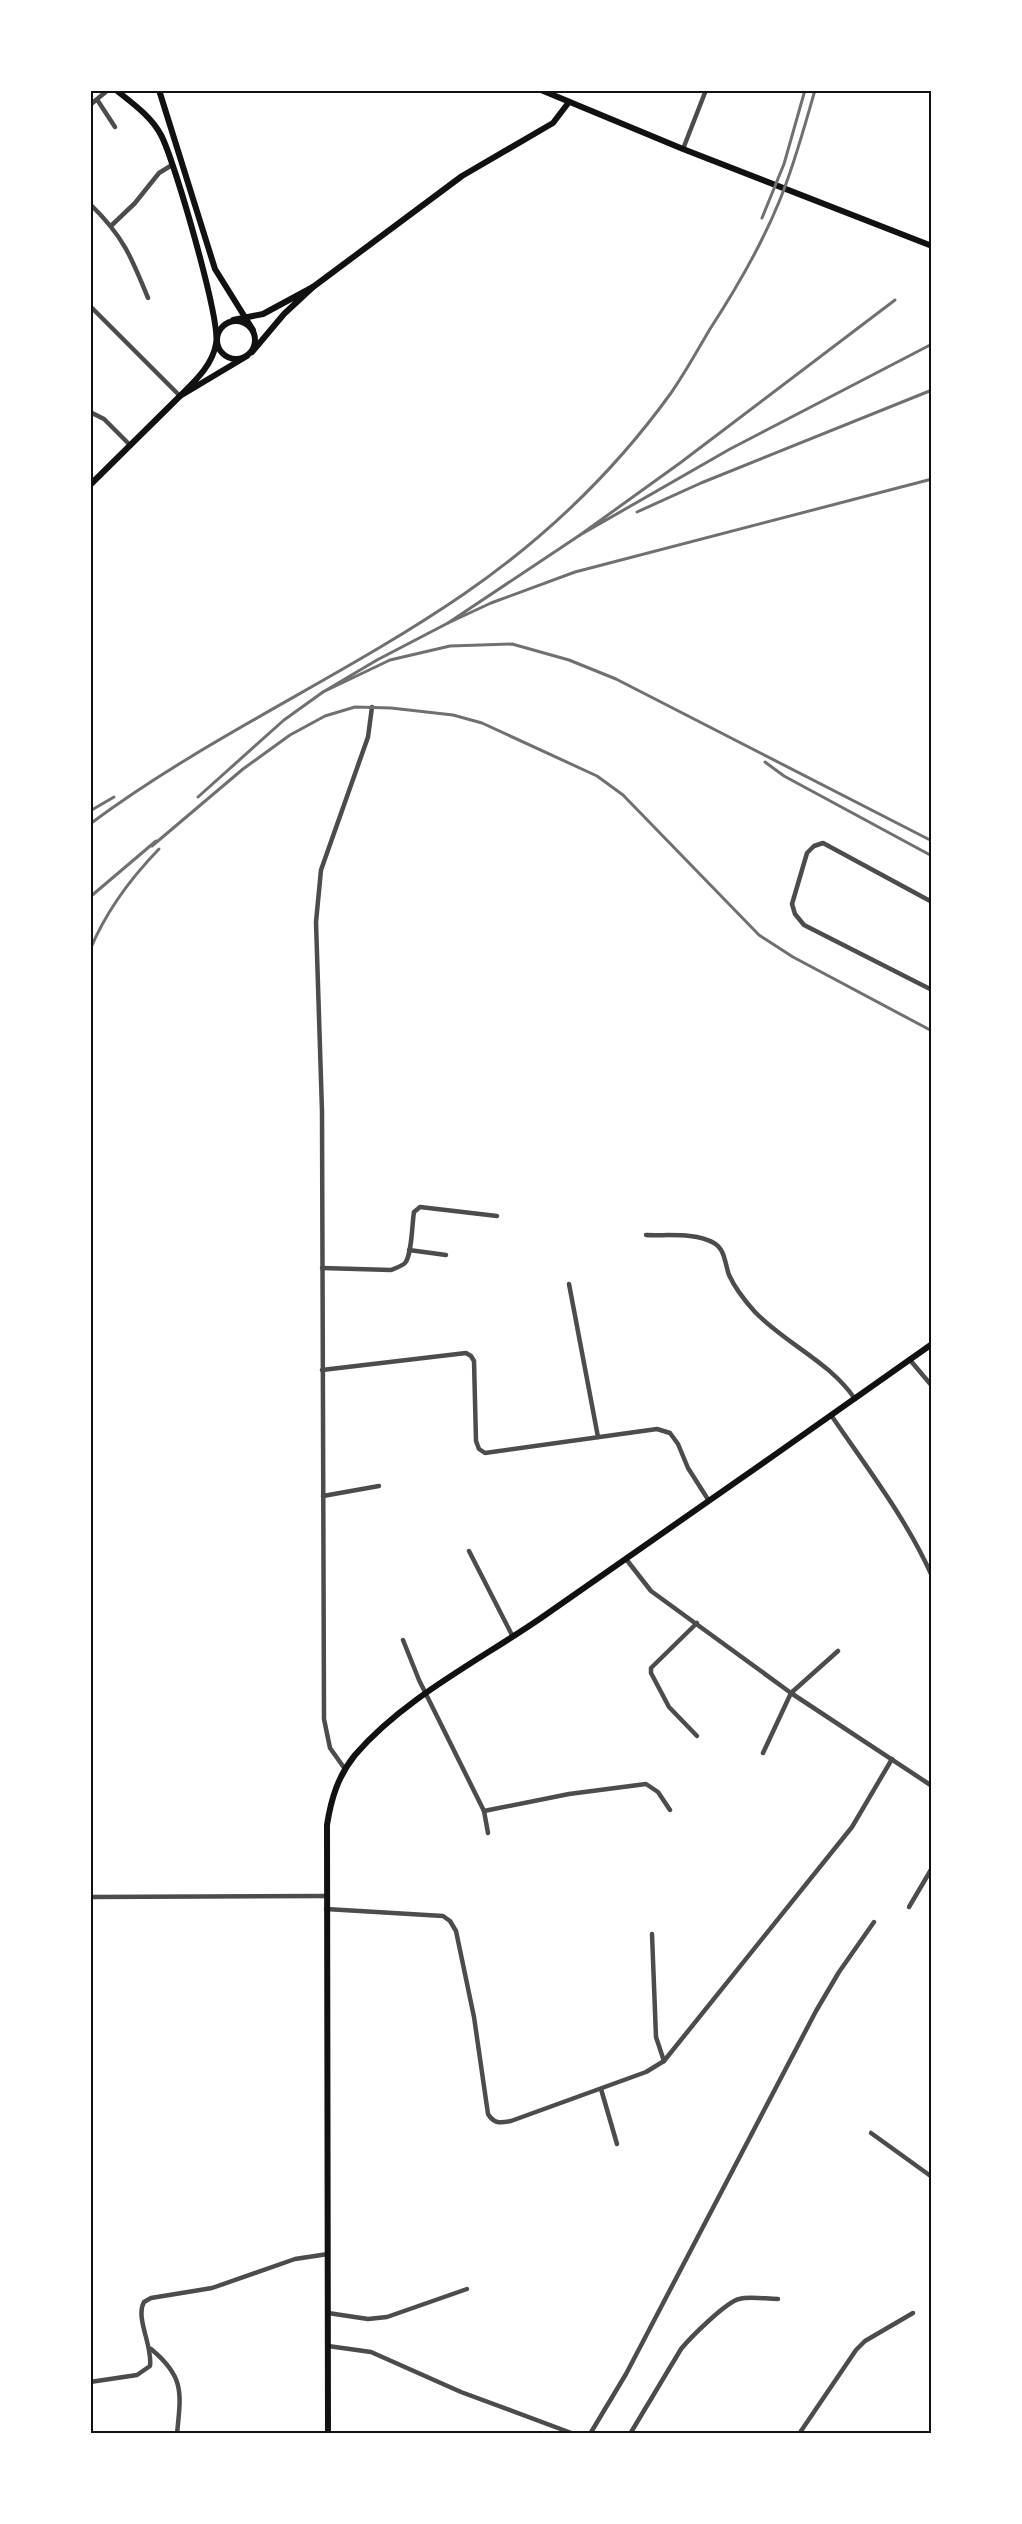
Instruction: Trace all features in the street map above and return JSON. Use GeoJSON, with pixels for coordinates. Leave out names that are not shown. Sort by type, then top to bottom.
{"type":"FeatureCollection","features":[{"type":"Feature","properties":{"kind":"main road"},"geometry":{"type":"LineString","coordinates":[[116,90],[157,128],[172,165],[204,277],[218,347],[225,356],[236,359],[250,354],[256,341],[253,330],[220,280],[210,256],[159,90]]}},
{"type":"Feature","properties":{"kind":"main road"},"geometry":{"type":"LineString","coordinates":[[541,90],[683,149],[932,246]]}},
{"type":"Feature","properties":{"kind":"main road"},"geometry":{"type":"LineString","coordinates":[[180,396],[250,354],[284,314],[313,287],[462,176],[553,123],[569,102]]}},
{"type":"Feature","properties":{"kind":"main road"},"geometry":{"type":"LineString","coordinates":[[90,485],[180,396],[208,364],[217,335],[223,326],[233,320],[278,307],[313,287]]}},
{"type":"Feature","properties":{"kind":"main road"},"geometry":{"type":"LineString","coordinates":[[233,320],[245,322],[253,330]]}},
{"type":"Feature","properties":{"kind":"main road"},"geometry":{"type":"LineString","coordinates":[[328,2434],[327,1825],[330,1804],[345,1769],[380,1730],[426,1695],[626,1559],[932,1344]]}},
{"type":"Feature","properties":{"kind":"street"},"geometry":{"type":"LineString","coordinates":[[90,105],[108,90]]}},
{"type":"Feature","properties":{"kind":"street"},"geometry":{"type":"LineString","coordinates":[[683,149],[706,90]]}},
{"type":"Feature","properties":{"kind":"street"},"geometry":{"type":"LineString","coordinates":[[98,100],[116,127]]}},
{"type":"Feature","properties":{"kind":"street"},"geometry":{"type":"LineString","coordinates":[[112,225],[135,203],[159,173],[172,165]]}},
{"type":"Feature","properties":{"kind":"street"},"geometry":{"type":"LineString","coordinates":[[90,204],[112,225],[130,253],[148,298]]}},
{"type":"Feature","properties":{"kind":"street"},"geometry":{"type":"LineString","coordinates":[[90,306],[180,396]]}},
{"type":"Feature","properties":{"kind":"street"},"geometry":{"type":"LineString","coordinates":[[90,411],[104,419],[130,445]]}},
{"type":"Feature","properties":{"kind":"street"},"geometry":{"type":"LineString","coordinates":[[345,1769],[330,1748],[324,1719],[322,1111],[316,922],[317,898],[327,852],[368,737],[372,707]]}},
{"type":"Feature","properties":{"kind":"street"},"geometry":{"type":"LineString","coordinates":[[932,902],[823,843],[814,846],[807,853],[792,904],[795,914],[804,925],[932,990]]}},
{"type":"Feature","properties":{"kind":"street"},"geometry":{"type":"LineString","coordinates":[[322,1268],[391,1270],[405,1263],[414,1212],[420,1207],[497,1216]]}},
{"type":"Feature","properties":{"kind":"street"},"geometry":{"type":"LineString","coordinates":[[646,1235],[694,1238],[716,1244],[740,1294],[756,1312],[774,1330],[833,1373],[855,1399]]}},
{"type":"Feature","properties":{"kind":"street"},"geometry":{"type":"LineString","coordinates":[[409,1250],[446,1255]]}},
{"type":"Feature","properties":{"kind":"street"},"geometry":{"type":"LineString","coordinates":[[569,1284],[598,1437]]}},
{"type":"Feature","properties":{"kind":"street"},"geometry":{"type":"LineString","coordinates":[[322,1370],[466,1353],[474,1361],[476,1441],[479,1449],[491,1454],[657,1429],[670,1433],[678,1444],[692,1476],[708,1501]]}},
{"type":"Feature","properties":{"kind":"street"},"geometry":{"type":"LineString","coordinates":[[910,1360],[932,1386]]}},
{"type":"Feature","properties":{"kind":"street"},"geometry":{"type":"LineString","coordinates":[[831,1415],[898,1511],[932,1576]]}},
{"type":"Feature","properties":{"kind":"street"},"geometry":{"type":"LineString","coordinates":[[322,1496],[379,1486]]}},
{"type":"Feature","properties":{"kind":"street"},"geometry":{"type":"LineString","coordinates":[[469,1551],[513,1637]]}},
{"type":"Feature","properties":{"kind":"street"},"geometry":{"type":"LineString","coordinates":[[925,1560],[932,1557]]}},
{"type":"Feature","properties":{"kind":"street"},"geometry":{"type":"LineString","coordinates":[[626,1559],[651,1591],[791,1693],[932,1786]]}},
{"type":"Feature","properties":{"kind":"street"},"geometry":{"type":"LineString","coordinates":[[697,1623],[651,1668],[651,1673],[669,1707],[697,1736]]}},
{"type":"Feature","properties":{"kind":"street"},"geometry":{"type":"LineString","coordinates":[[403,1640],[426,1695],[484,1811],[488,1833]]}},
{"type":"Feature","properties":{"kind":"street"},"geometry":{"type":"LineString","coordinates":[[763,1754],[791,1693],[838,1651]]}},
{"type":"Feature","properties":{"kind":"street"},"geometry":{"type":"LineString","coordinates":[[326,1909],[443,1916],[450,1921],[456,1931],[474,2017],[488,2114],[498,2124],[511,2121],[646,2072],[664,2061],[852,1827],[892,1759]]}},
{"type":"Feature","properties":{"kind":"street"},"geometry":{"type":"LineString","coordinates":[[484,1811],[569,1794],[646,1785],[658,1792],[670,1810]]}},
{"type":"Feature","properties":{"kind":"street"},"geometry":{"type":"LineString","coordinates":[[909,1907],[932,1868]]}},
{"type":"Feature","properties":{"kind":"street"},"geometry":{"type":"LineString","coordinates":[[90,1897],[326,1896]]}},
{"type":"Feature","properties":{"kind":"street"},"geometry":{"type":"LineString","coordinates":[[590,2434],[632,2363],[816,2011],[839,1972],[874,1922]]}},
{"type":"Feature","properties":{"kind":"street"},"geometry":{"type":"LineString","coordinates":[[652,1934],[656,2037],[664,2061]]}},
{"type":"Feature","properties":{"kind":"street"},"geometry":{"type":"LineString","coordinates":[[602,2088],[617,2144]]}},
{"type":"Feature","properties":{"kind":"street"},"geometry":{"type":"LineString","coordinates":[[871,2133],[932,2177]]}},
{"type":"Feature","properties":{"kind":"street"},"geometry":{"type":"LineString","coordinates":[[90,2382],[137,2375],[150,2366],[151,2349],[141,2314],[144,2302],[151,2298],[212,2288],[295,2259],[328,2254]]}},
{"type":"Feature","properties":{"kind":"street"},"geometry":{"type":"LineString","coordinates":[[328,2313],[368,2319],[387,2317],[467,2289]]}},
{"type":"Feature","properties":{"kind":"street"},"geometry":{"type":"LineString","coordinates":[[630,2434],[689,2339],[732,2302],[740,2298],[778,2299]]}},
{"type":"Feature","properties":{"kind":"street"},"geometry":{"type":"LineString","coordinates":[[799,2434],[856,2350],[865,2341],[913,2313]]}},
{"type":"Feature","properties":{"kind":"street"},"geometry":{"type":"LineString","coordinates":[[328,2346],[345,2346],[371,2352],[461,2392],[574,2434]]}},
{"type":"Feature","properties":{"kind":"street"},"geometry":{"type":"LineString","coordinates":[[151,2349],[165,2361],[179,2384],[181,2394],[177,2434]]}},
{"type":"Feature","properties":{"kind":"railway"},"geometry":{"type":"LineString","coordinates":[[762,218],[784,164],[805,90]]}},
{"type":"Feature","properties":{"kind":"railway"},"geometry":{"type":"LineString","coordinates":[[90,824],[135,792],[228,734],[371,653],[464,594],[494,573],[550,527],[602,477],[671,393],[748,267],[784,188],[815,90]]}},
{"type":"Feature","properties":{"kind":"railway"},"geometry":{"type":"LineString","coordinates":[[895,300],[680,463],[580,535],[730,449],[932,344]]}},
{"type":"Feature","properties":{"kind":"railway"},"geometry":{"type":"LineString","coordinates":[[637,512],[701,483],[932,390]]}},
{"type":"Feature","properties":{"kind":"railway"},"geometry":{"type":"LineString","coordinates":[[580,535],[448,623],[491,603],[575,572],[932,479]]}},
{"type":"Feature","properties":{"kind":"railway"},"geometry":{"type":"LineString","coordinates":[[448,623],[377,660],[323,692],[390,660],[450,646],[512,644],[569,660],[616,679],[932,841]]}},
{"type":"Feature","properties":{"kind":"railway"},"geometry":{"type":"LineString","coordinates":[[198,797],[284,720],[323,692]]}},
{"type":"Feature","properties":{"kind":"railway"},"geometry":{"type":"LineString","coordinates":[[152,846],[243,769],[290,735],[325,716],[355,707],[391,708],[453,715],[482,723],[597,776],[623,795],[759,935],[793,957],[932,1031]]}},
{"type":"Feature","properties":{"kind":"railway"},"geometry":{"type":"LineString","coordinates":[[765,762],[784,776],[932,856]]}},
{"type":"Feature","properties":{"kind":"railway"},"geometry":{"type":"LineString","coordinates":[[90,811],[114,797]]}},
{"type":"Feature","properties":{"kind":"railway"},"geometry":{"type":"LineString","coordinates":[[90,897],[156,841]]}},
{"type":"Feature","properties":{"kind":"railway"},"geometry":{"type":"LineString","coordinates":[[90,950],[103,922],[119,897],[159,849]]}}]}
